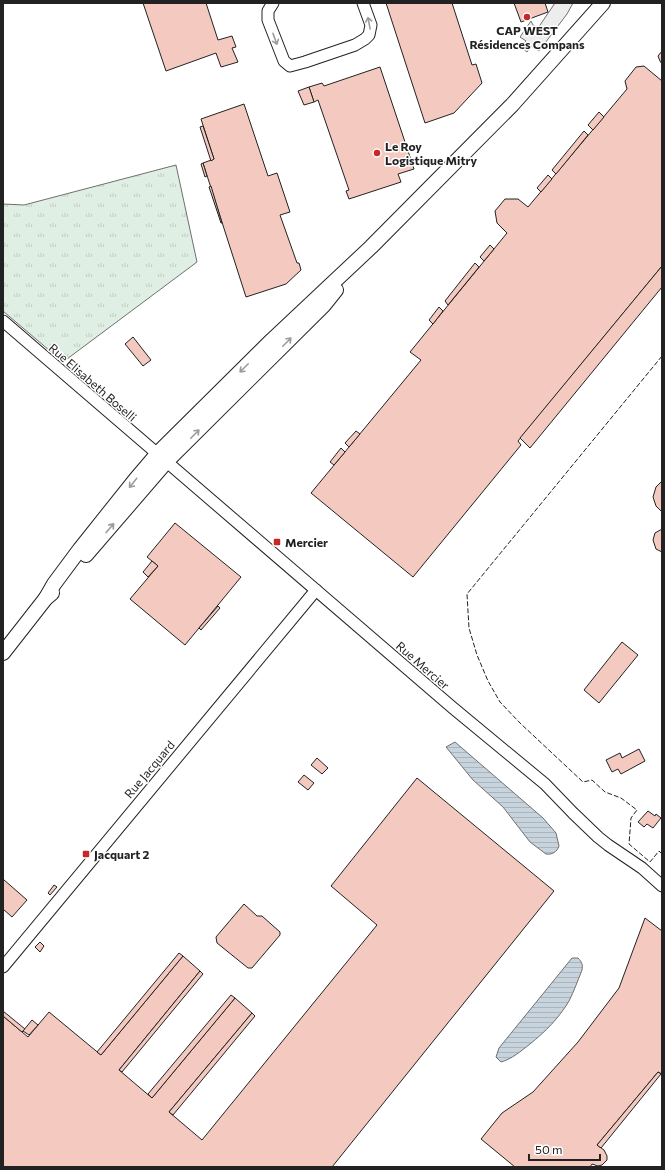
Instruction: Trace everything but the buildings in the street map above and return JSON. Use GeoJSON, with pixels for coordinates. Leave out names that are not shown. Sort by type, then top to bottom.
{"type":"FeatureCollection","features":[{"type":"Feature","properties":{"kind":"main road"},"geometry":{"type":"LineString","coordinates":[[3,653],[46,598],[54,584],[80,549],[135,480],[163,457],[272,340],[371,247],[512,105],[556,56],[573,34],[592,3]]}},
{"type":"Feature","properties":{"kind":"main road"},"geometry":{"type":"LineString","coordinates":[[573,34],[603,3]]}},
{"type":"Feature","properties":{"kind":"street"},"geometry":{"type":"LineString","coordinates":[[273,3],[268,11],[268,20],[284,62],[290,66],[305,62],[365,39],[369,35],[370,25],[363,3]]}},
{"type":"Feature","properties":{"kind":"street","name":"Rue Elisabeth Boselli"},"geometry":{"type":"LineString","coordinates":[[3,321],[163,457]]}},
{"type":"Feature","properties":{"kind":"street","name":"Rue Mercier"},"geometry":{"type":"LineString","coordinates":[[163,457],[453,708],[545,784],[572,813],[608,846],[642,868],[662,886]]}},
{"type":"Feature","properties":{"kind":"street","name":"Rue Jacquard"},"geometry":{"type":"LineString","coordinates":[[3,967],[72,882],[316,590]]}},
{"type":"Feature","properties":{"kind":"green space"},"geometry":{"type":"Polygon","coordinates":[[[176,165],[197,262],[63,362],[3,311],[3,204],[24,205],[176,165]]]}},
{"type":"Feature","properties":{"kind":"shaded area"},"geometry":{"type":"Polygon","coordinates":[[[555,3],[573,3],[567,14],[539,51],[531,46],[527,52],[521,47],[526,41],[520,37],[531,21],[533,25],[538,28],[555,3]]]}},
{"type":"Feature","properties":{"kind":"shaded area"},"geometry":{"type":"Polygon","coordinates":[[[455,742],[543,818],[556,833],[559,846],[556,851],[546,854],[530,842],[503,807],[473,780],[446,747],[455,742]]]}},
{"type":"Feature","properties":{"kind":"shaded area"},"geometry":{"type":"Polygon","coordinates":[[[572,958],[578,958],[582,964],[582,970],[573,993],[561,1013],[536,1039],[509,1059],[501,1062],[496,1057],[499,1048],[572,958]]]}},
{"type":"Feature","properties":{"kind":"fence"},"geometry":{"type":"LineString","coordinates":[[662,356],[467,594],[469,628],[477,655],[488,681],[500,702],[520,723],[583,782],[592,780],[605,792],[621,798],[637,810],[631,818],[629,844],[650,862],[659,851],[662,854]]}},
{"type":"Feature","properties":{"kind":"place","name":"CAP WEST Résidences Compans"},"geometry":{"type":"Point","coordinates":[527,17]}},
{"type":"Feature","properties":{"kind":"place","name":"Le Roy Logistique Mitry"},"geometry":{"type":"Point","coordinates":[377,153]}},
{"type":"Feature","properties":{"kind":"place","name":"Mercier"},"geometry":{"type":"Point","coordinates":[277,542]}},
{"type":"Feature","properties":{"kind":"place","name":"Jacquart 2"},"geometry":{"type":"Point","coordinates":[86,854]}}]}
